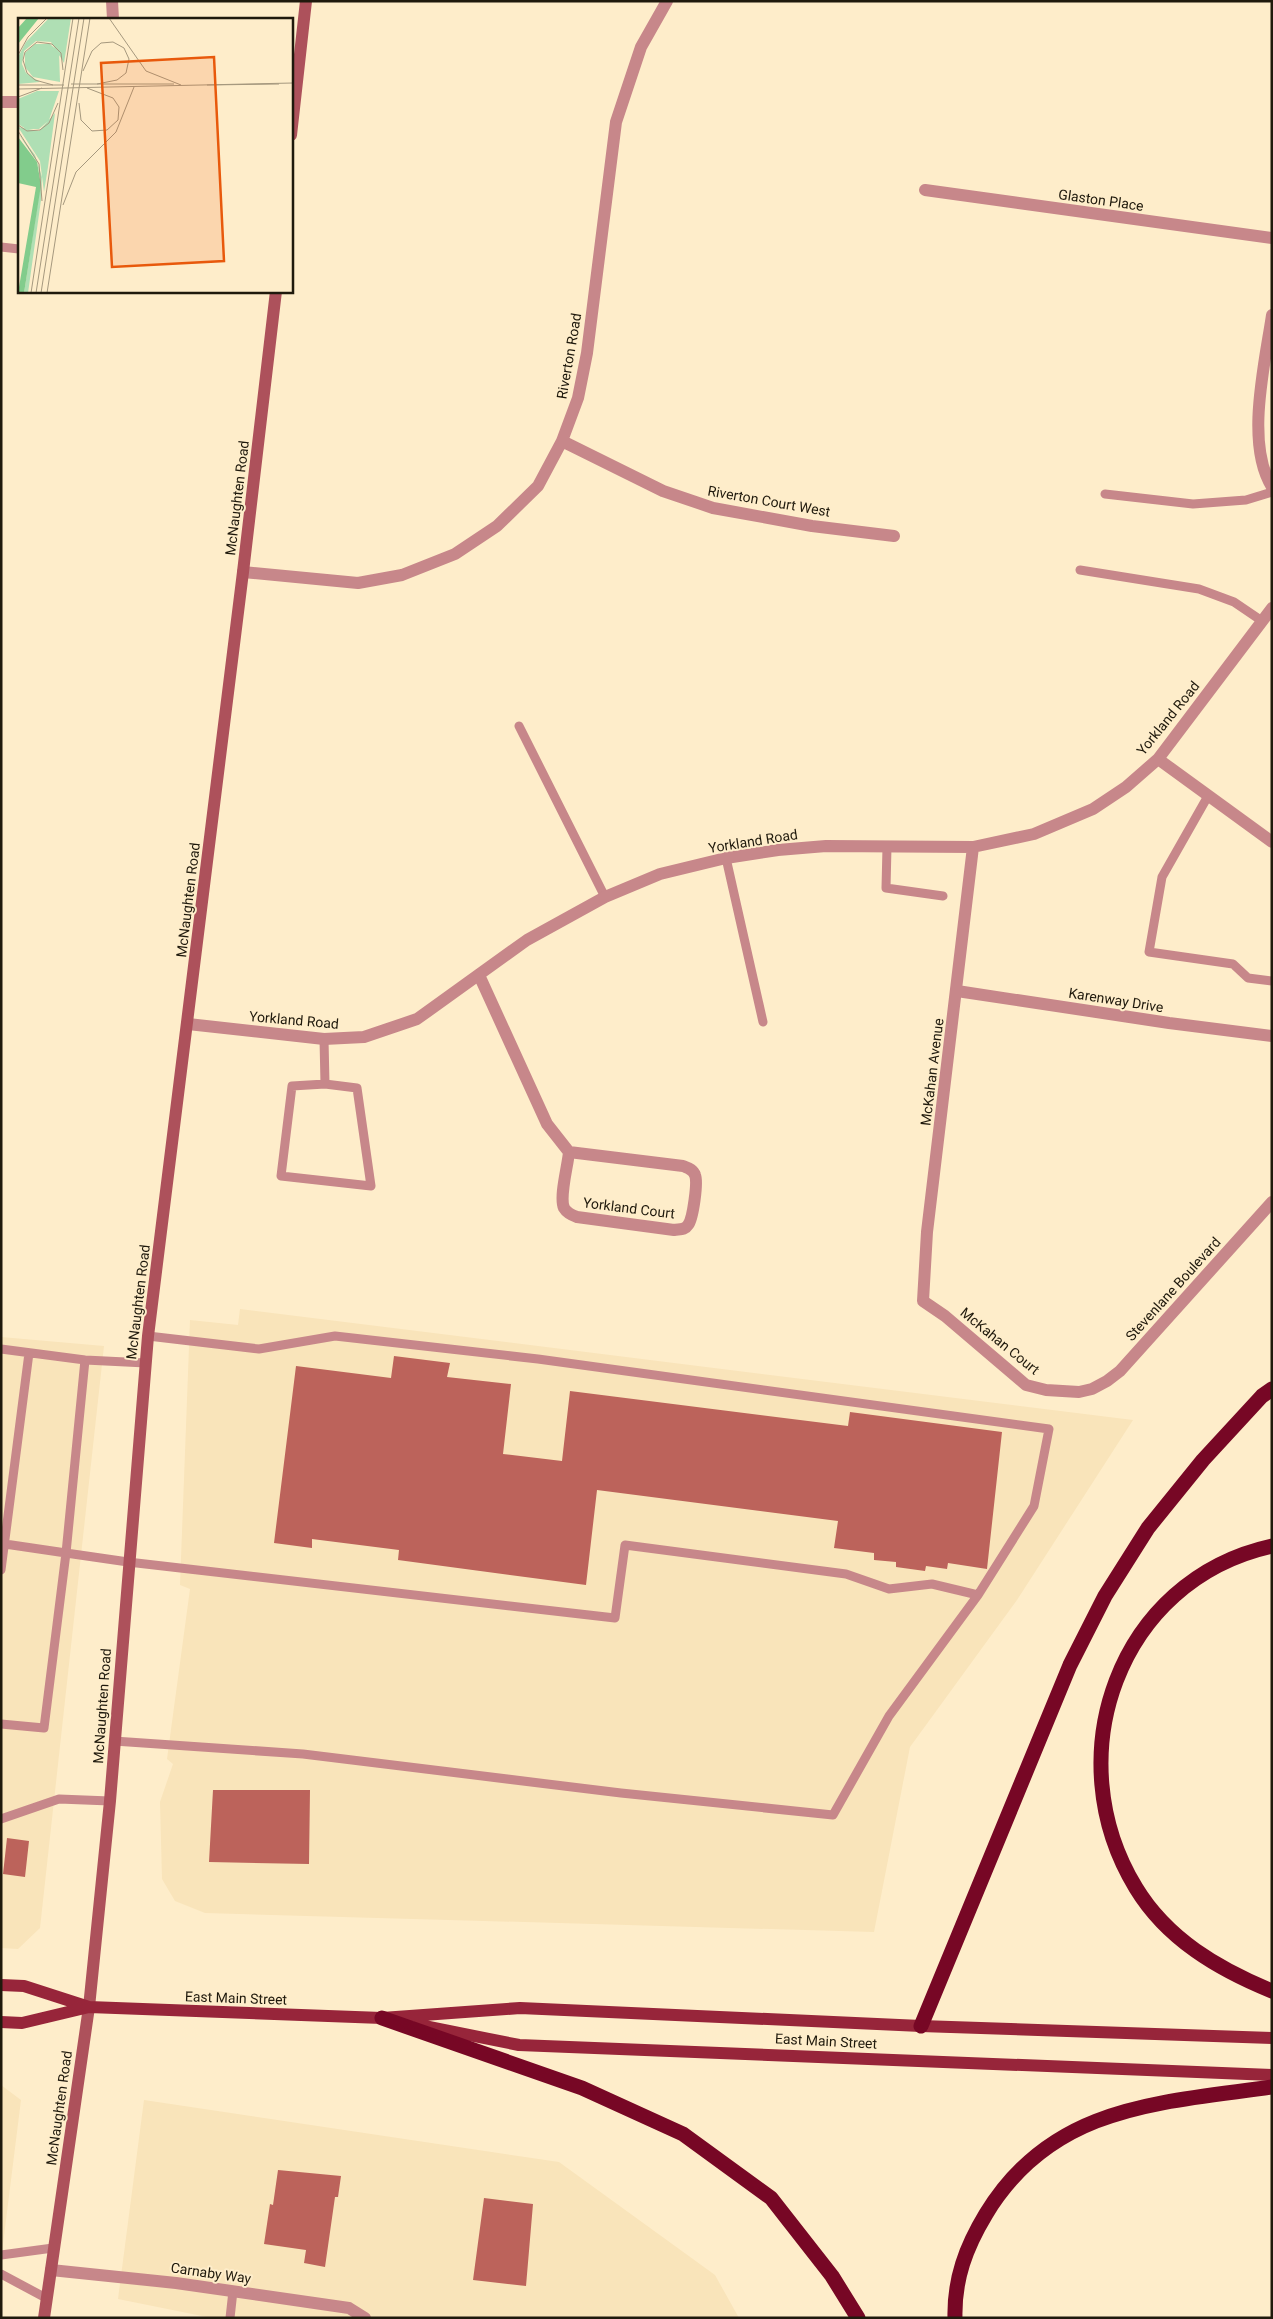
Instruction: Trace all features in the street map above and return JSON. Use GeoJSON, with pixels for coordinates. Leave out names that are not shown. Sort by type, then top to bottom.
{"type":"FeatureCollection","features":[{"type":"Feature","properties":{"kind":"highway"},"geometry":{"type":"LineString","coordinates":[[921,2026],[1070,1665],[1105,1596],[1148,1528],[1196,1468],[1262,1396],[1272,1389]]}},
{"type":"Feature","properties":{"kind":"highway"},"geometry":{"type":"LineString","coordinates":[[1272,1546],[1244,1554],[1199,1576],[1178,1592],[1150,1621],[1123,1661],[1112,1687],[1105,1715],[1101,1775],[1111,1834],[1121,1861],[1142,1895],[1156,1913],[1193,1950],[1236,1976],[1272,1991]]}},
{"type":"Feature","properties":{"kind":"highway"},"geometry":{"type":"LineString","coordinates":[[382,2018],[582,2088],[682,2134],[771,2198],[832,2276],[858,2318]]}},
{"type":"Feature","properties":{"kind":"highway"},"geometry":{"type":"LineString","coordinates":[[955,2318],[958,2274],[975,2232],[1021,2168],[1041,2150],[1070,2132],[1101,2118],[1131,2109],[1165,2102],[1272,2087]]}},
{"type":"Feature","properties":{"kind":"main road","name":"East Main Street"},"geometry":{"type":"LineString","coordinates":[[1,1985],[24,1986],[89,2007]]}},
{"type":"Feature","properties":{"kind":"main road","name":"East Main Street"},"geometry":{"type":"LineString","coordinates":[[1,2022],[22,2023],[89,2007],[382,2018],[520,2008],[921,2026],[1272,2038]]}},
{"type":"Feature","properties":{"kind":"main road","name":"East Main Street"},"geometry":{"type":"LineString","coordinates":[[382,2018],[519,2045],[1272,2075]]}},
{"type":"Feature","properties":{"kind":"street"},"geometry":{"type":"LineString","coordinates":[[112,1],[113,18]]}},
{"type":"Feature","properties":{"kind":"street"},"geometry":{"type":"LineString","coordinates":[[292,126],[306,1]]}},
{"type":"Feature","properties":{"kind":"street","name":"Riverton Road"},"geometry":{"type":"LineString","coordinates":[[243,572],[358,583],[402,575],[456,554],[497,526],[538,486],[562,441],[578,398],[587,353],[616,122],[641,47],[667,1]]}},
{"type":"Feature","properties":{"kind":"street"},"geometry":{"type":"LineString","coordinates":[[1,102],[18,102]]}},
{"type":"Feature","properties":{"kind":"street","name":"Glaston Place"},"geometry":{"type":"LineString","coordinates":[[925,190],[1272,238]]}},
{"type":"Feature","properties":{"kind":"street","name":"McNaughten Road"},"geometry":{"type":"LineString","coordinates":[[44,2318],[89,2007],[110,1801],[128,1562],[148,1336],[188,1024],[276,292]]}},
{"type":"Feature","properties":{"kind":"street"},"geometry":{"type":"LineString","coordinates":[[1272,315],[1257,421],[1263,466],[1272,487]]}},
{"type":"Feature","properties":{"kind":"street","name":"Riverton Court West"},"geometry":{"type":"LineString","coordinates":[[562,441],[663,491],[713,508],[812,526],[894,536]]}},
{"type":"Feature","properties":{"kind":"street","name":"Yorkland Road"},"geometry":{"type":"LineString","coordinates":[[188,1024],[324,1039],[364,1037],[418,1019],[527,940],[605,896],[660,874],[726,858],[778,850],[826,846],[973,847],[1034,834],[1093,808],[1126,787],[1158,759],[1272,608]]}},
{"type":"Feature","properties":{"kind":"street"},"geometry":{"type":"LineString","coordinates":[[1158,759],[1272,842]]}},
{"type":"Feature","properties":{"kind":"street","name":"McKahan Avenue"},"geometry":{"type":"LineString","coordinates":[[923,1301],[927,1232],[973,847]]}},
{"type":"Feature","properties":{"kind":"street"},"geometry":{"type":"LineString","coordinates":[[479,976],[547,1124],[569,1152]]}},
{"type":"Feature","properties":{"kind":"street","name":"Karenway Drive"},"geometry":{"type":"LineString","coordinates":[[957,991],[1169,1023],[1272,1036]]}},
{"type":"Feature","properties":{"kind":"street","name":"Yorkland Court"},"geometry":{"type":"LineString","coordinates":[[569,1152],[690,1169],[696,1175],[697,1184],[689,1224],[684,1229],[674,1230],[577,1217],[569,1214],[564,1208],[563,1199],[569,1152]]}},
{"type":"Feature","properties":{"kind":"street","name":"Stevenlane Boulevard"},"geometry":{"type":"LineString","coordinates":[[1092,1389],[1107,1381],[1120,1370],[1272,1202]]}},
{"type":"Feature","properties":{"kind":"street","name":"McKahan Court"},"geometry":{"type":"LineString","coordinates":[[923,1301],[945,1316],[1026,1385],[1065,1392],[1092,1389]]}},
{"type":"Feature","properties":{"kind":"street","name":"Carnaby Way"},"geometry":{"type":"LineString","coordinates":[[50,2270],[233,2291],[349,2308],[365,2318]]}},
{"type":"Feature","properties":{"kind":"lane"},"geometry":{"type":"LineString","coordinates":[[1,247],[18,249]]}},
{"type":"Feature","properties":{"kind":"lane"},"geometry":{"type":"LineString","coordinates":[[1104,494],[1193,504],[1246,500],[1272,492]]}},
{"type":"Feature","properties":{"kind":"lane"},"geometry":{"type":"LineString","coordinates":[[1080,570],[1199,589],[1234,602],[1262,621]]}},
{"type":"Feature","properties":{"kind":"lane"},"geometry":{"type":"LineString","coordinates":[[519,726],[605,896]]}},
{"type":"Feature","properties":{"kind":"lane"},"geometry":{"type":"LineString","coordinates":[[1208,796],[1162,877],[1149,952],[1233,964],[1248,978],[1272,981]]}},
{"type":"Feature","properties":{"kind":"lane"},"geometry":{"type":"LineString","coordinates":[[887,847],[886,888],[942,896]]}},
{"type":"Feature","properties":{"kind":"lane"},"geometry":{"type":"LineString","coordinates":[[726,858],[763,1022]]}},
{"type":"Feature","properties":{"kind":"lane"},"geometry":{"type":"LineString","coordinates":[[324,1039],[325,1084]]}},
{"type":"Feature","properties":{"kind":"lane"},"geometry":{"type":"LineString","coordinates":[[325,1084],[357,1088],[371,1186],[281,1176],[292,1086],[325,1084]]}},
{"type":"Feature","properties":{"kind":"lane"},"geometry":{"type":"LineString","coordinates":[[114,1741],[303,1754],[621,1793],[833,1815],[889,1716],[978,1595],[1034,1506],[1049,1429],[538,1360],[335,1336],[259,1349],[148,1336]]}},
{"type":"Feature","properties":{"kind":"lane"},"geometry":{"type":"LineString","coordinates":[[1,1349],[85,1360],[146,1363]]}},
{"type":"Feature","properties":{"kind":"lane"},"geometry":{"type":"LineString","coordinates":[[1,1570],[29,1352]]}},
{"type":"Feature","properties":{"kind":"lane"},"geometry":{"type":"LineString","coordinates":[[1,1724],[44,1728],[66,1552],[85,1360]]}},
{"type":"Feature","properties":{"kind":"lane"},"geometry":{"type":"LineString","coordinates":[[5,1544],[128,1562],[615,1618],[626,1546],[846,1574],[889,1589],[932,1584],[978,1595]]}},
{"type":"Feature","properties":{"kind":"lane"},"geometry":{"type":"LineString","coordinates":[[1,1819],[59,1799],[110,1801]]}},
{"type":"Feature","properties":{"kind":"lane"},"geometry":{"type":"LineString","coordinates":[[1,2255],[53,2248]]}},
{"type":"Feature","properties":{"kind":"lane"},"geometry":{"type":"LineString","coordinates":[[1,2274],[46,2298]]}},
{"type":"Feature","properties":{"kind":"lane"},"geometry":{"type":"LineString","coordinates":[[230,2318],[233,2291]]}},
{"type":"Feature","properties":{"kind":"shaded area"},"geometry":{"type":"Polygon","coordinates":[[[240,1309],[1133,1420],[1017,1600],[910,1747],[874,1932],[205,1913],[175,1901],[162,1879],[160,1802],[173,1764],[167,1759],[190,1589],[180,1585],[190,1320],[238,1325],[240,1309]]]}},
{"type":"Feature","properties":{"kind":"shaded area"},"geometry":{"type":"Polygon","coordinates":[[[1,1337],[104,1346],[40,1928],[18,1949],[1,1948],[1,1337]]]}},
{"type":"Feature","properties":{"kind":"shaded area"},"geometry":{"type":"Polygon","coordinates":[[[1,2085],[21,2100],[1,2260],[1,2085]]]}},
{"type":"Feature","properties":{"kind":"shaded area"},"geometry":{"type":"Polygon","coordinates":[[[144,2100],[559,2162],[715,2275],[739,2318],[212,2318],[118,2299],[144,2100]]]}},
{"type":"Feature","properties":{"kind":"building"},"geometry":{"type":"Polygon","coordinates":[[[394,1356],[450,1363],[447,1377],[511,1384],[503,1454],[562,1461],[570,1391],[848,1426],[850,1412],[1002,1432],[987,1569],[948,1563],[947,1569],[926,1566],[925,1571],[896,1567],[896,1562],[874,1560],[874,1553],[834,1548],[838,1521],[597,1490],[586,1585],[398,1560],[399,1550],[312,1539],[312,1548],[274,1543],[296,1366],[391,1378],[394,1356]]]}},
{"type":"Feature","properties":{"kind":"building"},"geometry":{"type":"Polygon","coordinates":[[[213,1790],[310,1790],[309,1864],[209,1862],[213,1790]]]}},
{"type":"Feature","properties":{"kind":"building"},"geometry":{"type":"Polygon","coordinates":[[[7,1838],[29,1841],[25,1877],[3,1874],[7,1838]]]}},
{"type":"Feature","properties":{"kind":"building"},"geometry":{"type":"Polygon","coordinates":[[[278,2170],[341,2176],[338,2197],[335,2197],[325,2267],[304,2263],[306,2250],[264,2244],[270,2204],[273,2205],[278,2170]]]}},
{"type":"Feature","properties":{"kind":"building"},"geometry":{"type":"Polygon","coordinates":[[[484,2198],[533,2204],[526,2286],[473,2280],[484,2198]]]}}]}
